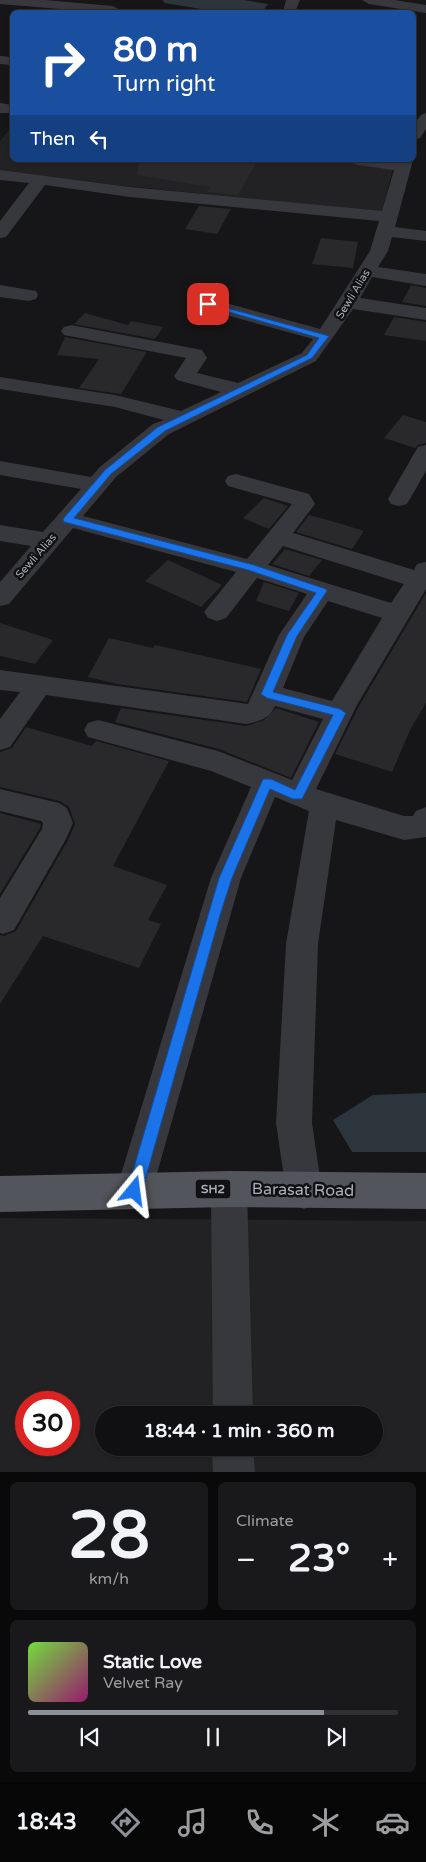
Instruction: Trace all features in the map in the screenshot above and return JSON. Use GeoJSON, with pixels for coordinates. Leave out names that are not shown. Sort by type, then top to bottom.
{"type":"FeatureCollection","features":[{"type":"Feature","properties":{"kind":"main road","name":"Barasat Road"},"geometry":{"type":"LineString","coordinates":[[0,1194],[229,1189],[426,1191]]}},
{"type":"Feature","properties":{"kind":"street"},"geometry":{"type":"LineString","coordinates":[[0,0],[115,8]]}},
{"type":"Feature","properties":{"kind":"street"},"geometry":{"type":"LineString","coordinates":[[369,0],[426,9]]}},
{"type":"Feature","properties":{"kind":"street"},"geometry":{"type":"LineString","coordinates":[[416,132],[426,118]]}},
{"type":"Feature","properties":{"kind":"street"},"geometry":{"type":"LineString","coordinates":[[389,162],[404,163]]}},
{"type":"Feature","properties":{"kind":"street","name":"Sewli Alias"},"geometry":{"type":"LineString","coordinates":[[0,598],[108,472],[162,429],[310,356],[337,320],[346,302],[379,251],[404,163]]}},
{"type":"Feature","properties":{"kind":"street"},"geometry":{"type":"LineString","coordinates":[[0,175],[386,224],[426,236]]}},
{"type":"Feature","properties":{"kind":"street"},"geometry":{"type":"LineString","coordinates":[[0,233],[41,179]]}},
{"type":"Feature","properties":{"kind":"street"},"geometry":{"type":"LineString","coordinates":[[366,271],[426,280]]}},
{"type":"Feature","properties":{"kind":"street"},"geometry":{"type":"LineString","coordinates":[[0,291],[29,295]]}},
{"type":"Feature","properties":{"kind":"street"},"geometry":{"type":"LineString","coordinates":[[346,302],[426,314]]}},
{"type":"Feature","properties":{"kind":"street"},"geometry":{"type":"LineString","coordinates":[[208,304],[324,336]]}},
{"type":"Feature","properties":{"kind":"street"},"geometry":{"type":"LineString","coordinates":[[71,332],[195,354],[196,358],[184,376],[240,390]]}},
{"type":"Feature","properties":{"kind":"street"},"geometry":{"type":"LineString","coordinates":[[0,383],[115,401],[183,418]]}},
{"type":"Feature","properties":{"kind":"street"},"geometry":{"type":"LineString","coordinates":[[399,499],[424,461]]}},
{"type":"Feature","properties":{"kind":"street"},"geometry":{"type":"LineString","coordinates":[[0,468],[97,485]]}},
{"type":"Feature","properties":{"kind":"street"},"geometry":{"type":"LineString","coordinates":[[217,612],[304,504],[304,501],[236,481]]}},
{"type":"Feature","properties":{"kind":"street"},"geometry":{"type":"LineString","coordinates":[[68,519],[251,568],[397,614]]}},
{"type":"Feature","properties":{"kind":"street"},"geometry":{"type":"LineString","coordinates":[[0,533],[49,541]]}},
{"type":"Feature","properties":{"kind":"street"},"geometry":{"type":"LineString","coordinates":[[277,536],[423,575],[397,614],[340,713],[311,801],[294,1123],[304,1191]]}},
{"type":"Feature","properties":{"kind":"street"},"geometry":{"type":"LineString","coordinates":[[0,680],[246,714],[256,712],[261,708],[292,635],[322,591]]}},
{"type":"Feature","properties":{"kind":"street"},"geometry":{"type":"LineString","coordinates":[[0,740],[39,685]]}},
{"type":"Feature","properties":{"kind":"street"},"geometry":{"type":"LineString","coordinates":[[267,694],[340,713]]}},
{"type":"Feature","properties":{"kind":"street"},"geometry":{"type":"LineString","coordinates":[[98,730],[218,762],[311,801],[404,828],[421,826],[426,819]]}},
{"type":"Feature","properties":{"kind":"street"},"geometry":{"type":"LineString","coordinates":[[134,1191],[226,878],[267,782]]}},
{"type":"Feature","properties":{"kind":"street"},"geometry":{"type":"LineString","coordinates":[[0,800],[50,811],[56,816],[58,823],[56,831],[3,921]]}},
{"type":"Feature","properties":{"kind":"street"},"geometry":{"type":"LineString","coordinates":[[229,1189],[233,1406]]}},
{"type":"Feature","properties":{"kind":"street"},"geometry":{"type":"LineString","coordinates":[[233,1456],[234,1472]]}},
{"type":"Feature","properties":{"kind":"shaded area"},"geometry":{"type":"Polygon","coordinates":[[[162,0],[244,0],[268,4],[264,10],[207,10],[165,3],[162,0]]]}},
{"type":"Feature","properties":{"kind":"shaded area"},"geometry":{"type":"Polygon","coordinates":[[[10,128],[10,162],[394,162],[382,212],[117,185],[0,170],[0,141],[10,128]]]}},
{"type":"Feature","properties":{"kind":"shaded area"},"geometry":{"type":"Polygon","coordinates":[[[426,1093],[426,1152],[352,1152],[333,1120],[373,1095],[426,1093]]]}},
{"type":"Feature","properties":{"kind":"shaded area"},"geometry":{"type":"Polygon","coordinates":[[[0,1218],[426,1221],[426,1472],[0,1472],[0,1218]]]}},
{"type":"Feature","properties":{"kind":"building"},"geometry":{"type":"Polygon","coordinates":[[[139,162],[257,162],[238,195],[207,192],[210,187],[137,175],[139,162]]]}},
{"type":"Feature","properties":{"kind":"building"},"geometry":{"type":"Polygon","coordinates":[[[199,206],[231,209],[217,234],[185,229],[199,206]]]}},
{"type":"Feature","properties":{"kind":"building"},"geometry":{"type":"Polygon","coordinates":[[[321,238],[358,242],[353,268],[312,264],[321,238]]]}},
{"type":"Feature","properties":{"kind":"building"},"geometry":{"type":"Polygon","coordinates":[[[411,285],[426,288],[426,306],[402,302],[411,285]]]}},
{"type":"Feature","properties":{"kind":"building"},"geometry":{"type":"Polygon","coordinates":[[[85,313],[128,325],[131,321],[163,327],[155,339],[74,324],[85,313]]]}},
{"type":"Feature","properties":{"kind":"building"},"geometry":{"type":"Polygon","coordinates":[[[394,317],[426,322],[426,341],[384,335],[394,317]]]}},
{"type":"Feature","properties":{"kind":"building"},"geometry":{"type":"Polygon","coordinates":[[[65,337],[147,352],[121,394],[79,388],[99,359],[57,355],[65,337]]]}},
{"type":"Feature","properties":{"kind":"building"},"geometry":{"type":"Polygon","coordinates":[[[403,415],[426,422],[426,443],[415,448],[384,438],[403,415]]]}},
{"type":"Feature","properties":{"kind":"building"},"geometry":{"type":"Polygon","coordinates":[[[264,498],[288,506],[269,529],[243,518],[264,498]]]}},
{"type":"Feature","properties":{"kind":"building"},"geometry":{"type":"Polygon","coordinates":[[[309,515],[364,531],[352,549],[296,532],[309,515]]]}},
{"type":"Feature","properties":{"kind":"building"},"geometry":{"type":"Polygon","coordinates":[[[285,549],[322,560],[309,576],[272,564],[285,549]]]}},
{"type":"Feature","properties":{"kind":"building"},"geometry":{"type":"Polygon","coordinates":[[[168,560],[222,585],[201,607],[145,581],[168,560]]]}},
{"type":"Feature","properties":{"kind":"building"},"geometry":{"type":"Polygon","coordinates":[[[264,582],[299,593],[289,611],[256,601],[264,582]]]}},
{"type":"Feature","properties":{"kind":"building"},"geometry":{"type":"Polygon","coordinates":[[[426,593],[426,703],[410,730],[392,772],[335,754],[359,706],[426,593]]]}},
{"type":"Feature","properties":{"kind":"building"},"geometry":{"type":"Polygon","coordinates":[[[0,623],[53,640],[35,664],[0,656],[0,623]]]}},
{"type":"Feature","properties":{"kind":"building"},"geometry":{"type":"Polygon","coordinates":[[[109,638],[153,648],[155,645],[261,669],[247,702],[117,684],[88,677],[109,638]]]}},
{"type":"Feature","properties":{"kind":"building"},"geometry":{"type":"Polygon","coordinates":[[[121,708],[246,726],[264,720],[276,708],[319,722],[291,778],[219,749],[115,722],[121,708]]]}},
{"type":"Feature","properties":{"kind":"building"},"geometry":{"type":"Polygon","coordinates":[[[26,727],[92,746],[96,741],[169,761],[113,866],[167,885],[148,920],[161,924],[139,968],[43,936],[0,1004],[0,935],[4,936],[16,931],[68,840],[75,824],[69,807],[60,801],[0,787],[0,752],[12,748],[26,727]]]}},
{"type":"Feature","properties":{"kind":"building"},"geometry":{"type":"Polygon","coordinates":[[[0,813],[41,824],[0,894],[0,813]]]}},
{"type":"Feature","properties":{"kind":"route"},"geometry":{"type":"LineString","coordinates":[[134,1191],[226,878],[267,782],[298,796],[340,713],[267,694],[292,635],[322,591],[251,568],[68,519],[108,472],[162,429],[310,356],[324,336],[208,304]]}}]}
